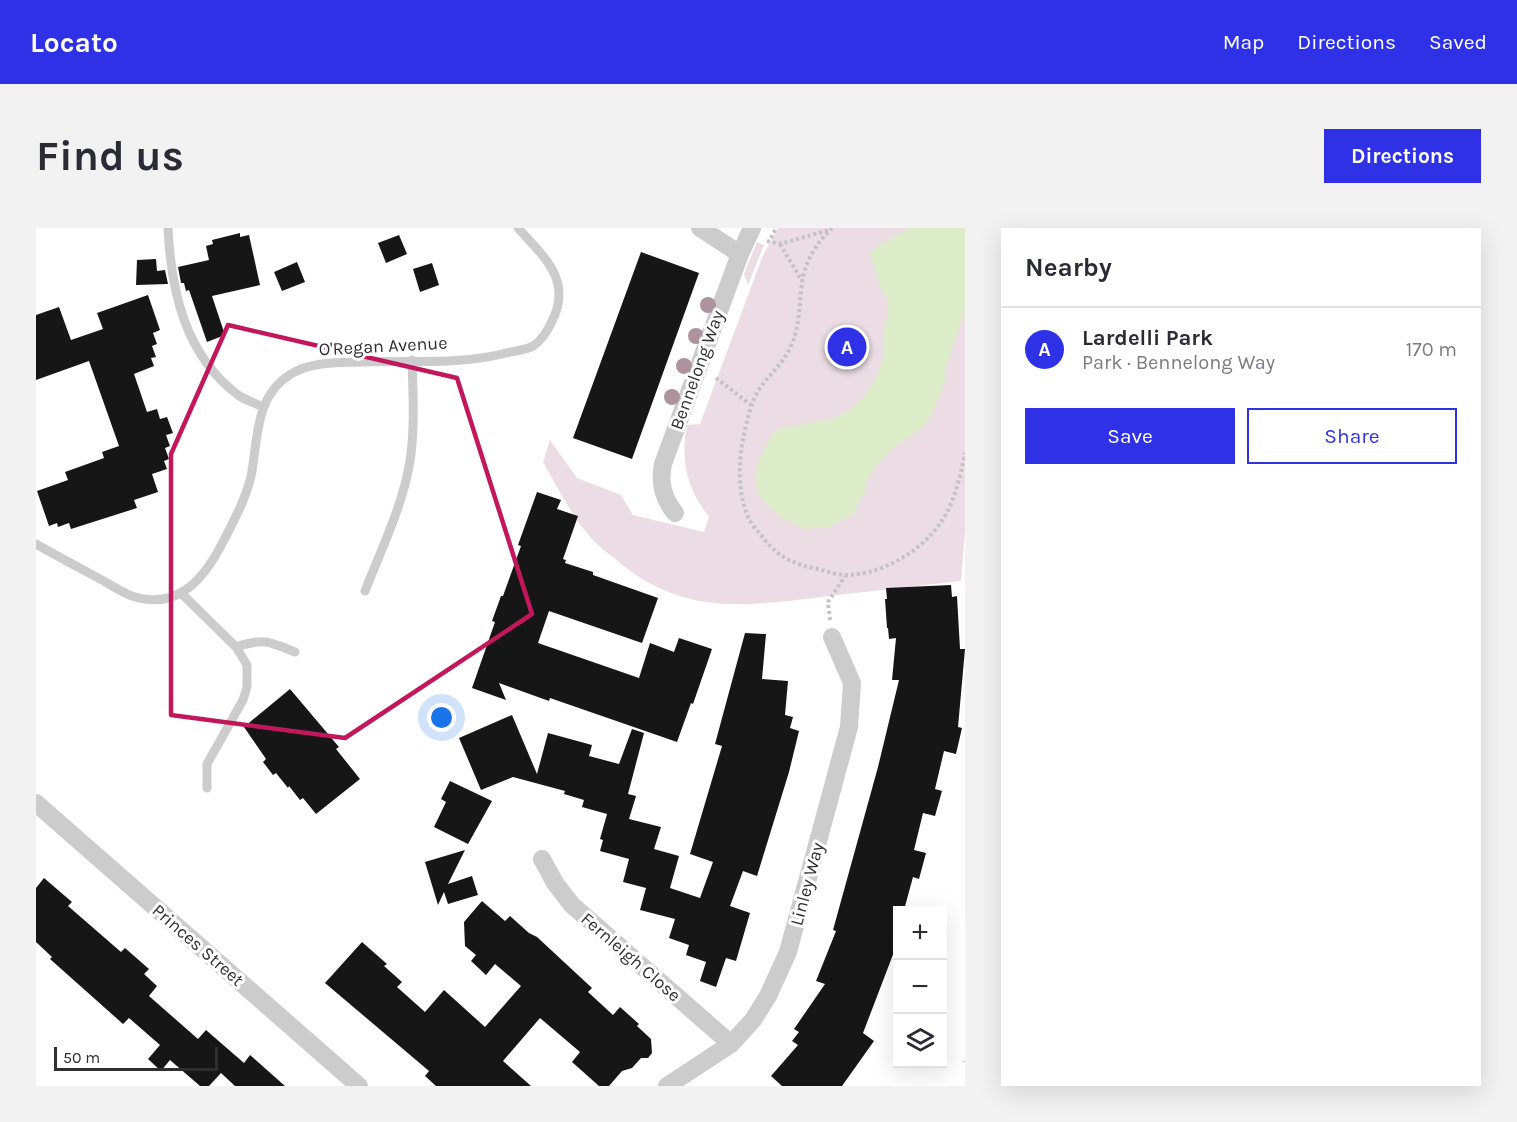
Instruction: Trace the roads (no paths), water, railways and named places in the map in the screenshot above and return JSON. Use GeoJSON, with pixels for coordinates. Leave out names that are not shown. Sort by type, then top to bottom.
{"type":"FeatureCollection","features":[{"type":"Feature","properties":{"kind":"street"},"geometry":{"type":"LineString","coordinates":[[700,228],[740,254]]}},
{"type":"Feature","properties":{"kind":"street","name":"Bennelong Way"},"geometry":{"type":"LineString","coordinates":[[675,513],[667,503],[662,491],[663,464],[740,254],[751,230]]}},
{"type":"Feature","properties":{"kind":"street","name":"Linley Way"},"geometry":{"type":"LineString","coordinates":[[667,1086],[731,1044],[753,1020],[768,996],[788,952],[849,727],[852,683],[832,637]]}},
{"type":"Feature","properties":{"kind":"street","name":"Princes Street"},"geometry":{"type":"LineString","coordinates":[[36,803],[354,1084]]}},
{"type":"Feature","properties":{"kind":"street","name":"Fernleigh Close"},"geometry":{"type":"LineString","coordinates":[[543,859],[555,883],[572,905],[731,1044]]}},
{"type":"Feature","properties":{"kind":"lane"},"geometry":{"type":"LineString","coordinates":[[168,228],[176,300],[185,325],[201,354],[220,379],[239,396],[263,407]]}},
{"type":"Feature","properties":{"kind":"lane","name":"O'Regan Avenue"},"geometry":{"type":"LineString","coordinates":[[36,544],[130,595],[148,600],[165,599],[193,586],[215,557],[235,518],[251,477],[263,407],[280,382],[302,368],[330,363],[494,356],[532,346],[545,332],[555,317],[561,289],[558,278],[539,251],[518,228]]}},
{"type":"Feature","properties":{"kind":"lane"},"geometry":{"type":"LineString","coordinates":[[365,591],[395,512],[410,462],[414,416],[412,360]]}},
{"type":"Feature","properties":{"kind":"lane"},"geometry":{"type":"LineString","coordinates":[[181,593],[236,647],[247,665],[247,687],[243,700],[207,764],[207,788]]}},
{"type":"Feature","properties":{"kind":"lane"},"geometry":{"type":"LineString","coordinates":[[236,647],[253,641],[271,641],[295,652]]}},
{"type":"Feature","properties":{"kind":"place","name":"Lardelli Park"},"geometry":{"type":"Point","coordinates":[847,347]}}]}
